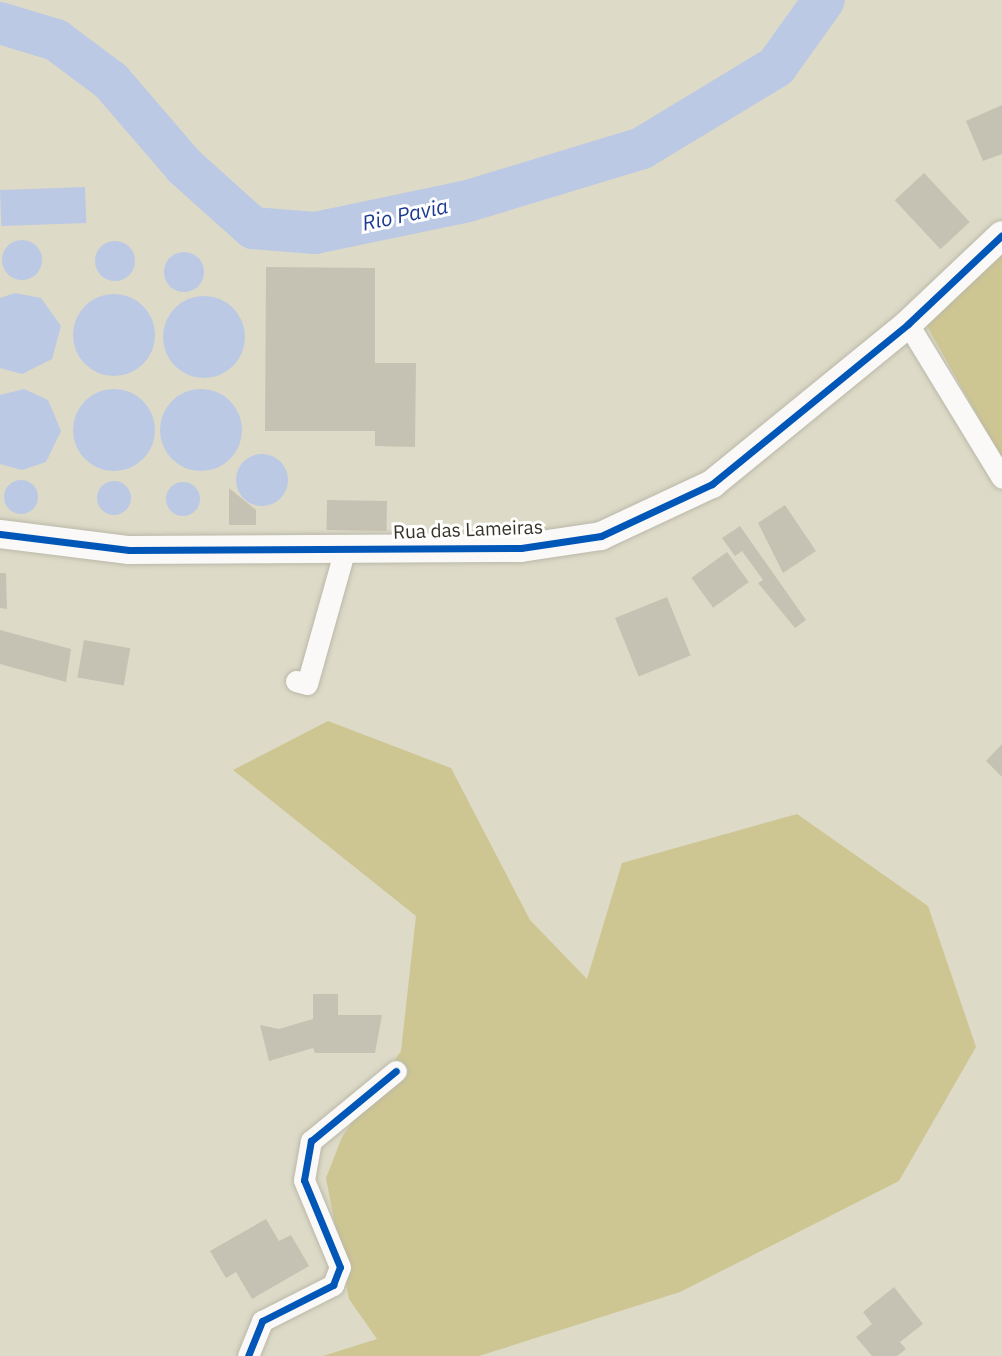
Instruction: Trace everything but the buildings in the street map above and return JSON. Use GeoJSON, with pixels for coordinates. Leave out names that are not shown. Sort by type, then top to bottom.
{"type":"FeatureCollection","features":[{"type":"Feature","properties":{"kind":"street","name":"Rua das Lameiras"},"geometry":{"type":"LineString","coordinates":[[0,534],[130,550],[521,548],[601,536],[644,521],[712,484],[908,324],[1002,235]]}},
{"type":"Feature","properties":{"kind":"street"},"geometry":{"type":"LineString","coordinates":[[908,324],[1002,478]]}},
{"type":"Feature","properties":{"kind":"street"},"geometry":{"type":"LineString","coordinates":[[296,681],[307,684],[345,549]]}},
{"type":"Feature","properties":{"kind":"street"},"geometry":{"type":"LineString","coordinates":[[248,1356],[262,1321],[333,1285],[340,1267],[304,1180],[311,1140],[396,1071]]}},
{"type":"Feature","properties":{"kind":"shaded area"},"geometry":{"type":"Polygon","coordinates":[[[1002,252],[1002,459],[927,326],[1002,252]]]}},
{"type":"Feature","properties":{"kind":"shaded area"},"geometry":{"type":"Polygon","coordinates":[[[328,721],[451,768],[530,920],[587,979],[622,863],[797,814],[928,906],[976,1047],[899,1181],[680,1292],[479,1356],[323,1356],[377,1339],[349,1299],[326,1178],[342,1137],[401,1051],[416,916],[233,770],[328,721]]]}},
{"type":"Feature","properties":{"kind":"water"},"geometry":{"type":"Polygon","coordinates":[[[85,187],[86,223],[1,226],[0,190],[85,187]]]}},
{"type":"Feature","properties":{"kind":"water"},"geometry":{"type":"Polygon","coordinates":[[[22,240],[30,241],[36,246],[41,252],[41,268],[36,274],[30,279],[22,280],[14,279],[8,274],[3,268],[2,260],[3,252],[8,246],[14,241],[22,240]]]}},
{"type":"Feature","properties":{"kind":"water"},"geometry":{"type":"Polygon","coordinates":[[[115,241],[123,242],[129,247],[134,253],[134,269],[129,275],[123,280],[115,281],[107,280],[101,275],[96,269],[95,261],[96,253],[101,247],[107,242],[115,241]]]}},
{"type":"Feature","properties":{"kind":"water"},"geometry":{"type":"Polygon","coordinates":[[[184,252],[192,253],[198,258],[203,264],[203,280],[198,286],[192,291],[184,292],[176,291],[170,286],[165,280],[164,272],[165,264],[170,258],[176,253],[184,252]]]}},
{"type":"Feature","properties":{"kind":"water"},"geometry":{"type":"Polygon","coordinates":[[[15,293],[41,298],[61,326],[52,359],[22,374],[0,368],[0,298],[15,293]]]}},
{"type":"Feature","properties":{"kind":"water"},"geometry":{"type":"Polygon","coordinates":[[[114,294],[130,298],[143,306],[151,319],[155,335],[151,351],[143,364],[130,372],[114,376],[98,372],[85,364],[77,351],[73,335],[77,319],[85,306],[98,298],[114,294]]]}},
{"type":"Feature","properties":{"kind":"water"},"geometry":{"type":"Polygon","coordinates":[[[204,296],[220,300],[233,308],[241,321],[245,337],[241,353],[233,366],[220,374],[204,378],[188,374],[175,366],[167,353],[163,337],[167,321],[175,308],[188,300],[204,296]]]}},
{"type":"Feature","properties":{"kind":"water"},"geometry":{"type":"Polygon","coordinates":[[[24,389],[48,400],[61,431],[46,462],[22,470],[0,464],[0,395],[24,389]]]}},
{"type":"Feature","properties":{"kind":"water"},"geometry":{"type":"Polygon","coordinates":[[[114,389],[130,392],[143,401],[152,414],[155,430],[152,446],[143,459],[130,468],[114,471],[98,468],[85,459],[76,446],[73,430],[76,414],[85,401],[98,392],[114,389]]]}},
{"type":"Feature","properties":{"kind":"water"},"geometry":{"type":"Polygon","coordinates":[[[201,389],[217,392],[230,401],[239,414],[242,430],[239,446],[230,459],[217,468],[201,471],[185,468],[172,459],[163,446],[160,430],[163,414],[172,401],[185,392],[201,389]]]}},
{"type":"Feature","properties":{"kind":"water"},"geometry":{"type":"Polygon","coordinates":[[[262,454],[281,461],[288,480],[281,499],[262,506],[243,499],[236,480],[243,461],[262,454]]]}},
{"type":"Feature","properties":{"kind":"water"},"geometry":{"type":"Polygon","coordinates":[[[21,480],[33,485],[38,497],[33,509],[21,514],[9,509],[4,497],[9,485],[21,480]]]}},
{"type":"Feature","properties":{"kind":"water"},"geometry":{"type":"Polygon","coordinates":[[[114,481],[126,486],[131,498],[126,510],[114,515],[102,510],[97,498],[102,486],[114,481]]]}},
{"type":"Feature","properties":{"kind":"water"},"geometry":{"type":"Polygon","coordinates":[[[183,482],[195,487],[200,499],[195,511],[183,516],[171,511],[166,499],[171,487],[183,482]]]}},
{"type":"Feature","properties":{"kind":"waterway","name":"Rio Pavia"},"geometry":{"type":"LineString","coordinates":[[0,23],[56,40],[111,81],[184,166],[253,228],[315,233],[468,201],[642,148],[776,67],[824,0]]}},
{"type":"Feature","properties":{"kind":"cycle path"},"geometry":{"type":"LineString","coordinates":[[0,534],[129,550],[521,548],[601,536],[712,484],[908,324],[1002,235]]}},
{"type":"Feature","properties":{"kind":"cycle path"},"geometry":{"type":"LineString","coordinates":[[248,1356],[262,1321],[333,1285],[340,1267],[304,1180],[311,1141],[396,1071]]}}]}
